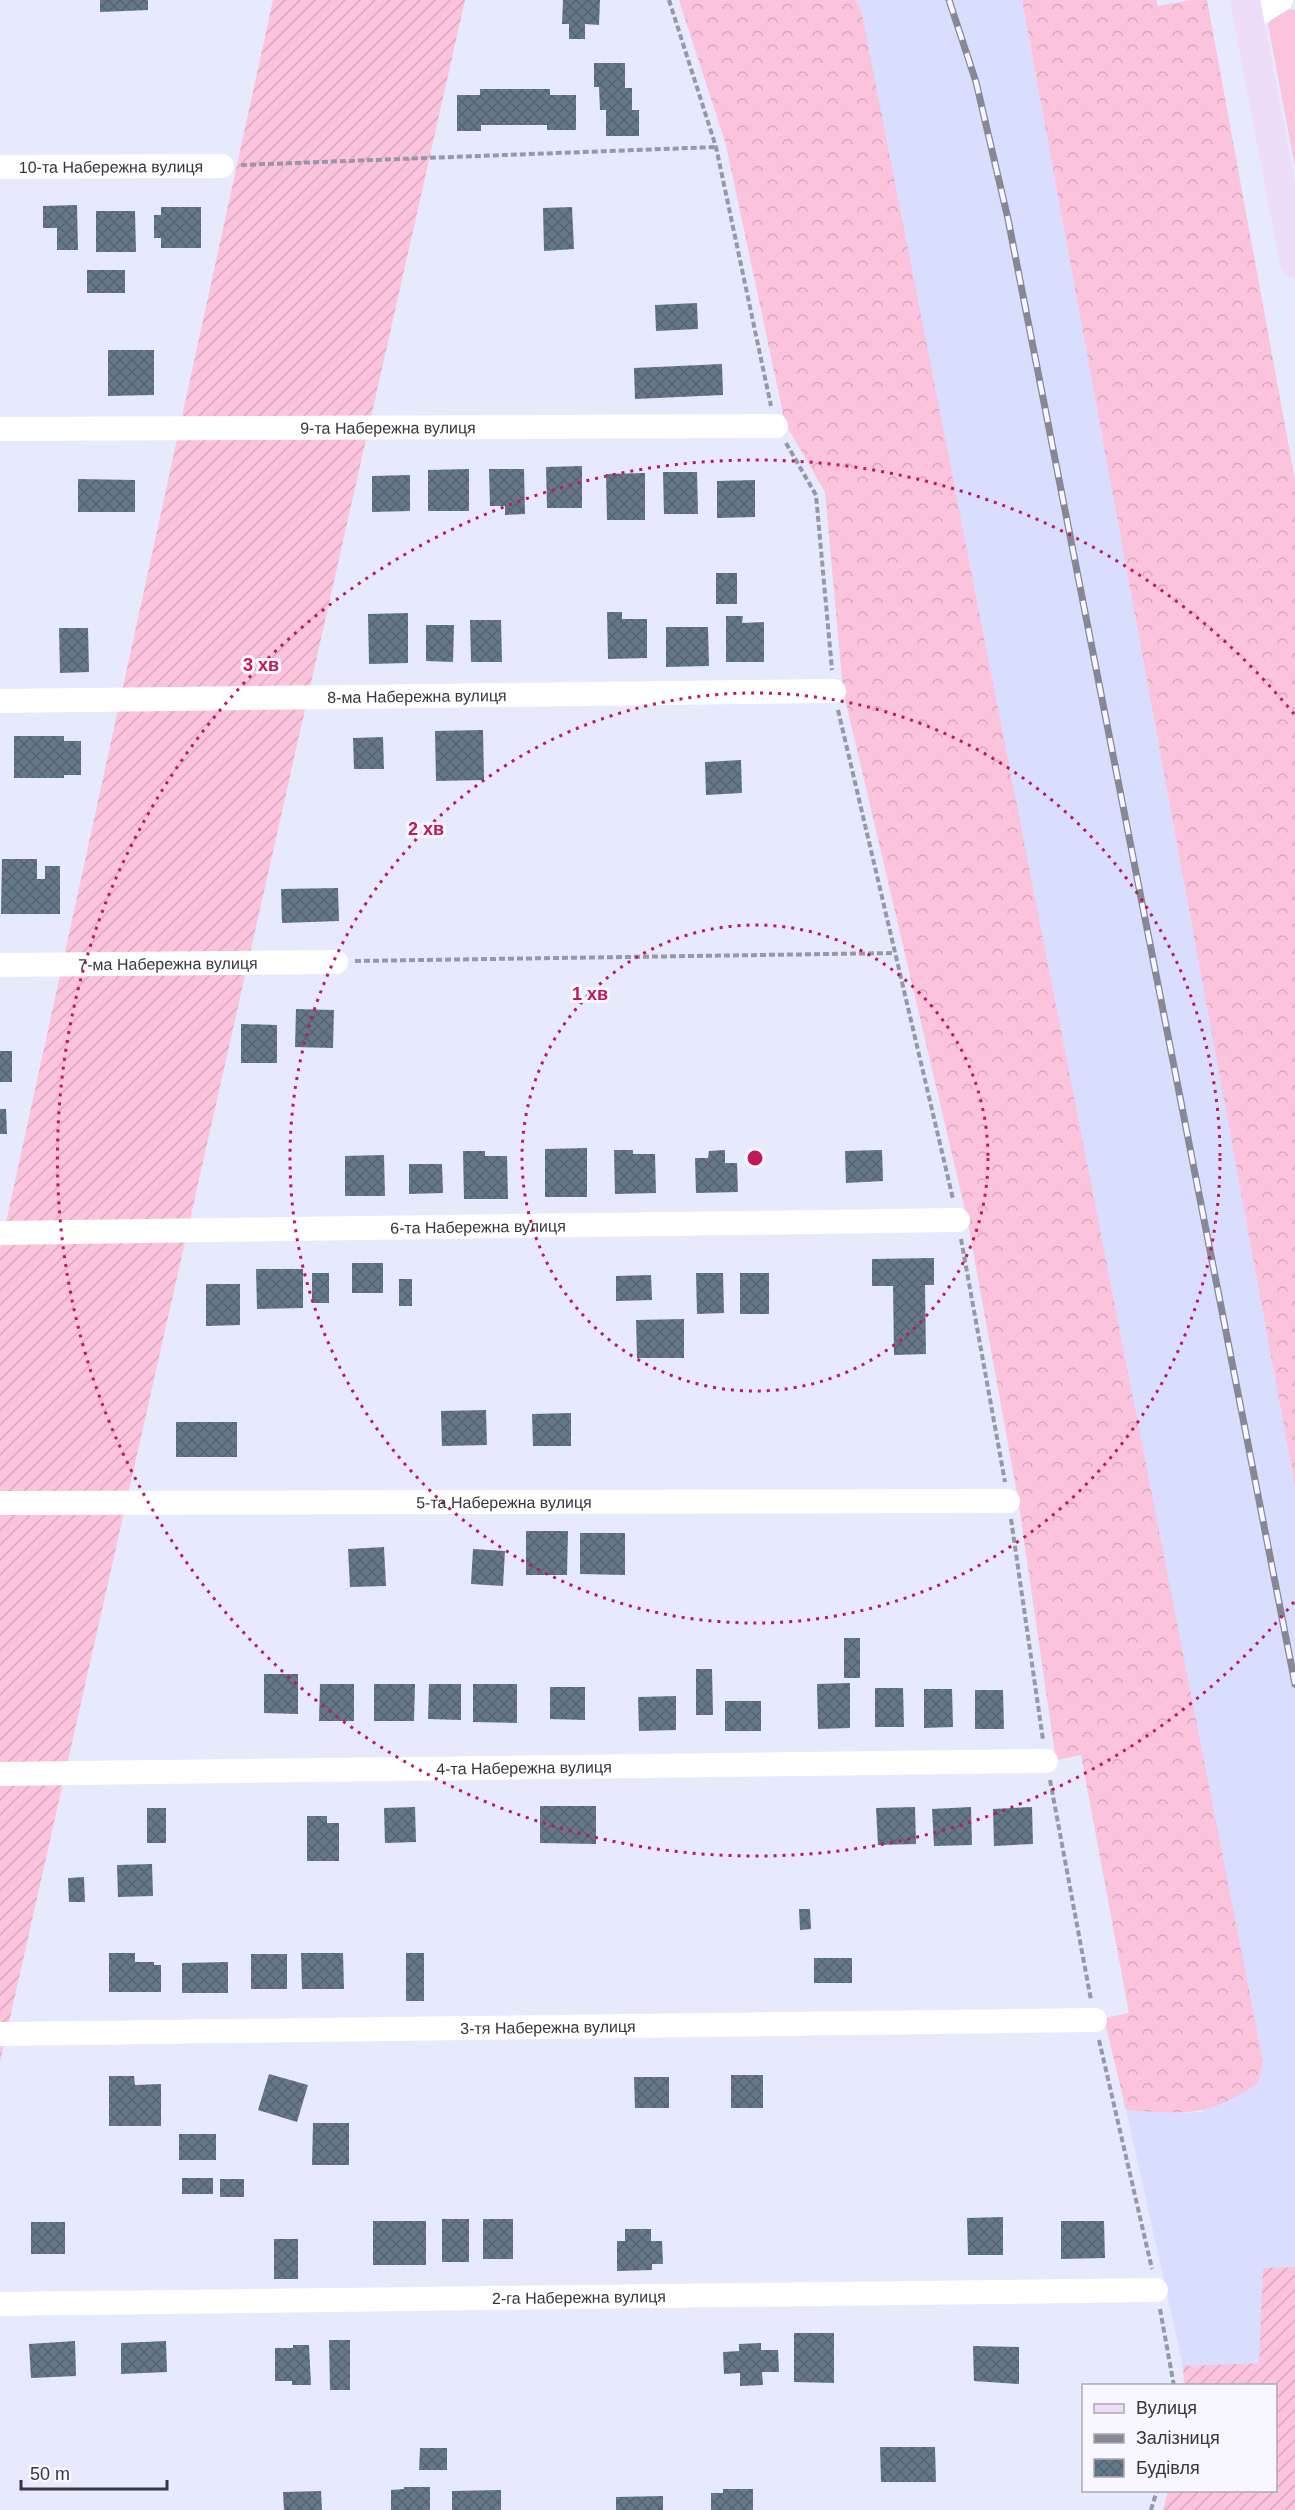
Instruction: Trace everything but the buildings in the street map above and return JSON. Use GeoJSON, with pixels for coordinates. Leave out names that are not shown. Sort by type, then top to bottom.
{"type":"FeatureCollection","features":[{"type":"Feature","properties":{"kind":"main road"},"geometry":{"type":"LineString","coordinates":[[1247,9],[1295,262]]}},
{"type":"Feature","properties":{"kind":"street"},"geometry":{"type":"LineString","coordinates":[[1247,9],[1281,0]]}},
{"type":"Feature","properties":{"kind":"street","name":"10-та Набережна вулиця"},"geometry":{"type":"LineString","coordinates":[[0,167],[222,166]]}},
{"type":"Feature","properties":{"kind":"street","name":"9-та Набережна вулиця"},"geometry":{"type":"LineString","coordinates":[[0,429],[776,426]]}},
{"type":"Feature","properties":{"kind":"street","name":"8-ма Набережна вулиця"},"geometry":{"type":"LineString","coordinates":[[0,701],[834,691]]}},
{"type":"Feature","properties":{"kind":"street","name":"7-ма Набережна вулиця"},"geometry":{"type":"LineString","coordinates":[[0,965],[336,962]]}},
{"type":"Feature","properties":{"kind":"street","name":"6-та Набережна вулиця"},"geometry":{"type":"LineString","coordinates":[[0,1233],[958,1220]]}},
{"type":"Feature","properties":{"kind":"street","name":"5-та Набережна вулиця"},"geometry":{"type":"LineString","coordinates":[[0,1503],[1008,1501]]}},
{"type":"Feature","properties":{"kind":"street","name":"4-та Набережна вулиця"},"geometry":{"type":"LineString","coordinates":[[0,1774],[1046,1761]]}},
{"type":"Feature","properties":{"kind":"street","name":"3-тя Набережна вулиця"},"geometry":{"type":"LineString","coordinates":[[0,2034],[1095,2020]]}},
{"type":"Feature","properties":{"kind":"street","name":"2-га Набережна вулиця"},"geometry":{"type":"LineString","coordinates":[[0,2304],[1156,2290]]}},
{"type":"Feature","properties":{"kind":"path"},"geometry":{"type":"LineString","coordinates":[[669,0],[716,147],[776,426],[816,495],[834,691],[958,1220],[1008,1501],[1046,1761],[1095,2020],[1156,2290],[1174,2384]]}},
{"type":"Feature","properties":{"kind":"path"},"geometry":{"type":"LineString","coordinates":[[222,166],[716,147]]}},
{"type":"Feature","properties":{"kind":"path"},"geometry":{"type":"LineString","coordinates":[[336,962],[895,953]]}},
{"type":"Feature","properties":{"kind":"path"},"geometry":{"type":"LineString","coordinates":[[1151,2510],[1156,2492]]}},
{"type":"Feature","properties":{"kind":"shaded area"},"geometry":{"type":"Polygon","coordinates":[[[856,0],[1022,0],[1295,1487],[1295,2267],[1263,2268],[1260,2363],[1183,2366],[1126,2110],[1203,2112],[856,0]]]}},
{"type":"Feature","properties":{"kind":"green space"},"geometry":{"type":"Polygon","coordinates":[[[273,0],[465,0],[0,2062],[0,1250],[273,0]]]}},
{"type":"Feature","properties":{"kind":"green space"},"geometry":{"type":"Polygon","coordinates":[[[679,0],[856,0],[862,14],[1263,2062],[1258,2083],[1224,2103],[1209,2108],[1180,2112],[1126,2110],[1104,2018],[1129,2013],[1081,1755],[1056,1760],[1018,1499],[967,1218],[843,690],[825,492],[785,423],[726,145],[679,0]]]}},
{"type":"Feature","properties":{"kind":"green space"},"geometry":{"type":"Polygon","coordinates":[[[1022,0],[1156,0],[1158,6],[1192,0],[1207,0],[1295,480],[1295,1487],[1022,0]]]}},
{"type":"Feature","properties":{"kind":"green space"},"geometry":{"type":"Polygon","coordinates":[[[1280,8],[1295,10],[1295,167],[1268,24],[1280,8]]]}},
{"type":"Feature","properties":{"kind":"green space"},"geometry":{"type":"Polygon","coordinates":[[[1295,2267],[1295,2510],[1163,2510],[1168,2492],[1277,2492],[1277,2384],[1184,2384],[1183,2366],[1259,2363],[1263,2268],[1295,2267]]]}},
{"type":"Feature","properties":{"kind":"railway"},"geometry":{"type":"LineString","coordinates":[[949,0],[976,82],[1008,219],[1295,1684]]}}]}
